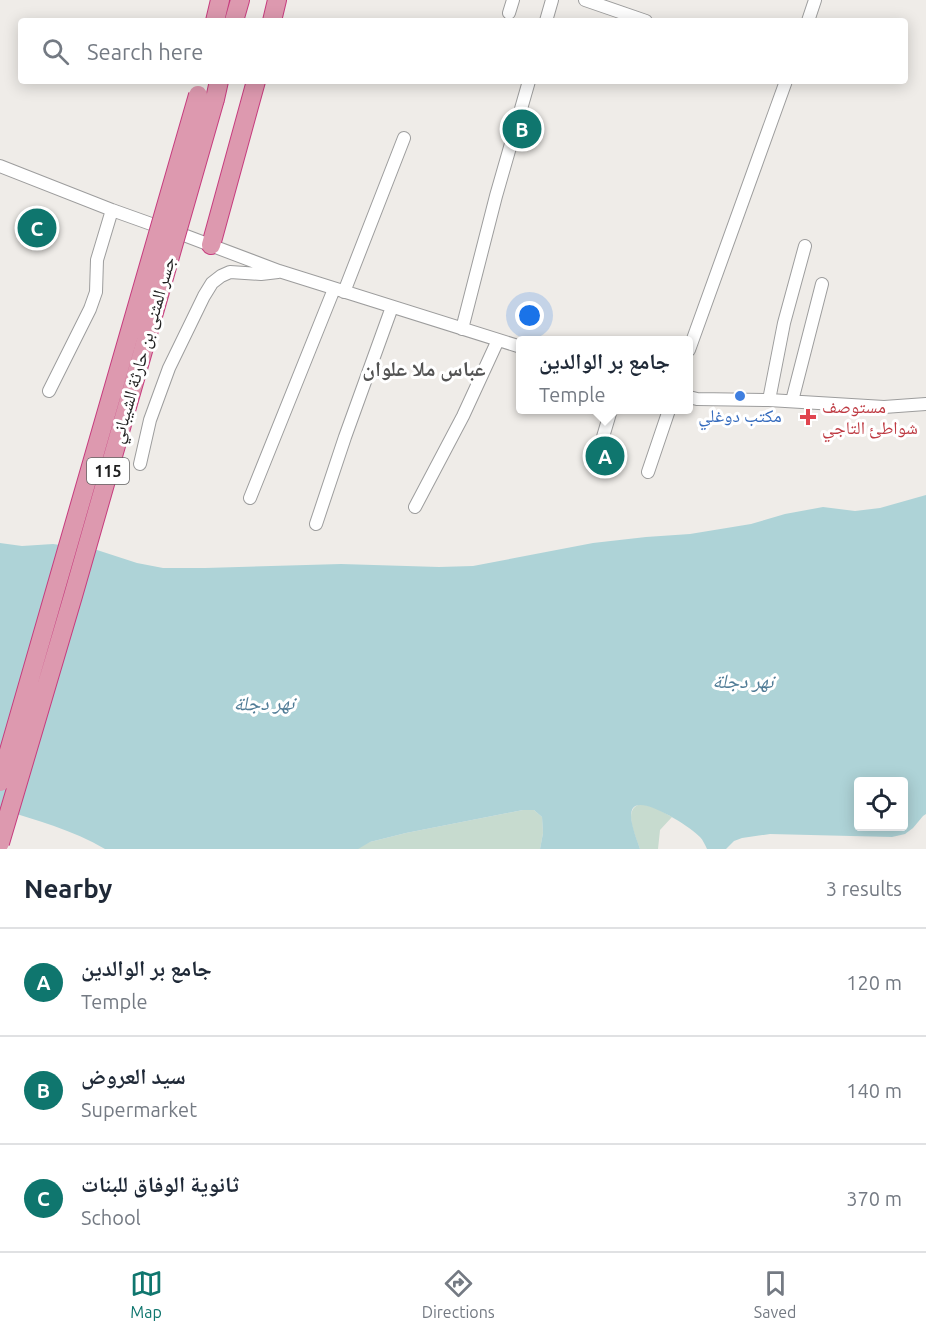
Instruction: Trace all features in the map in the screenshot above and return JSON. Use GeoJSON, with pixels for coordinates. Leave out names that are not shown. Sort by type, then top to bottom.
{"type":"FeatureCollection","features":[{"type":"Feature","properties":{"kind":"highway"},"geometry":{"type":"LineString","coordinates":[[216,18],[219,0]]}},
{"type":"Feature","properties":{"kind":"highway"},"geometry":{"type":"LineString","coordinates":[[235,18],[240,0]]}},
{"type":"Feature","properties":{"kind":"highway"},"geometry":{"type":"LineString","coordinates":[[273,18],[277,0]]}},
{"type":"Feature","properties":{"kind":"highway"},"geometry":{"type":"LineString","coordinates":[[211,245],[255,84]]}},
{"type":"Feature","properties":{"kind":"highway","name":"جسر المثنى بن حارثة الشيباني"},"geometry":{"type":"LineString","coordinates":[[0,782],[208,89]]}},
{"type":"Feature","properties":{"kind":"highway","name":"جسر المثنى بن حارثة الشيباني"},"geometry":{"type":"LineString","coordinates":[[0,843],[73,596],[208,89]]}},
{"type":"Feature","properties":{"kind":"street"},"geometry":{"type":"LineString","coordinates":[[509,13],[513,0]]}},
{"type":"Feature","properties":{"kind":"street"},"geometry":{"type":"LineString","coordinates":[[547,18],[552,0]]}},
{"type":"Feature","properties":{"kind":"street"},"geometry":{"type":"LineString","coordinates":[[585,0],[637,18]]}},
{"type":"Feature","properties":{"kind":"street"},"geometry":{"type":"LineString","coordinates":[[809,18],[816,0]]}},
{"type":"Feature","properties":{"kind":"street"},"geometry":{"type":"LineString","coordinates":[[462,329],[496,196],[528,84]]}},
{"type":"Feature","properties":{"kind":"street"},"geometry":{"type":"LineString","coordinates":[[693,339],[785,84]]}},
{"type":"Feature","properties":{"kind":"street"},"geometry":{"type":"LineString","coordinates":[[250,498],[404,138]]}},
{"type":"Feature","properties":{"kind":"street"},"geometry":{"type":"LineString","coordinates":[[1,170],[153,225]]}},
{"type":"Feature","properties":{"kind":"street"},"geometry":{"type":"LineString","coordinates":[[49,391],[90,309],[96,292],[97,260],[112,210]]}},
{"type":"Feature","properties":{"kind":"street"},"geometry":{"type":"LineString","coordinates":[[181,234],[279,272],[516,345]]}},
{"type":"Feature","properties":{"kind":"street"},"geometry":{"type":"LineString","coordinates":[[769,400],[784,323],[805,246]]}},
{"type":"Feature","properties":{"kind":"street"},"geometry":{"type":"LineString","coordinates":[[140,464],[150,420],[169,368],[212,283],[230,272],[261,274],[279,272]]}},
{"type":"Feature","properties":{"kind":"street"},"geometry":{"type":"LineString","coordinates":[[792,401],[822,284]]}},
{"type":"Feature","properties":{"kind":"street"},"geometry":{"type":"LineString","coordinates":[[316,524],[392,307]]}},
{"type":"Feature","properties":{"kind":"street"},"geometry":{"type":"LineString","coordinates":[[415,507],[463,416],[498,340]]}},
{"type":"Feature","properties":{"kind":"street"},"geometry":{"type":"LineString","coordinates":[[693,398],[884,407],[926,404]]}},
{"type":"Feature","properties":{"kind":"street"},"geometry":{"type":"LineString","coordinates":[[594,467],[610,414]]}},
{"type":"Feature","properties":{"kind":"street"},"geometry":{"type":"LineString","coordinates":[[648,472],[668,414]]}},
{"type":"Feature","properties":{"kind":"green space"},"geometry":{"type":"Polygon","coordinates":[[[642,804],[656,808],[672,817],[660,830],[658,849],[640,849],[631,816],[636,806],[642,804]]]}},
{"type":"Feature","properties":{"kind":"green space"},"geometry":{"type":"Polygon","coordinates":[[[523,810],[534,810],[542,817],[543,833],[540,849],[317,849],[370,842],[523,810]]]}},
{"type":"Feature","properties":{"kind":"water","name":"نهر دجلة"},"geometry":{"type":"Polygon","coordinates":[[[926,495],[926,814],[905,834],[892,837],[770,834],[742,838],[734,841],[726,849],[707,849],[700,837],[678,820],[656,809],[638,805],[633,808],[631,817],[640,849],[540,849],[543,833],[542,817],[534,810],[523,810],[406,833],[370,842],[358,849],[105,849],[41,821],[0,809],[0,543],[22,546],[53,544],[97,550],[137,563],[163,568],[341,564],[473,566],[593,543],[690,534],[751,524],[785,514],[823,507],[855,511],[880,508],[926,495]]]}},
{"type":"Feature","properties":{"kind":"place","name":"سيد العروض"},"geometry":{"type":"Point","coordinates":[522,129]}},
{"type":"Feature","properties":{"kind":"place","name":"ثانوية الوفاق للبنات"},"geometry":{"type":"Point","coordinates":[37,228]}},
{"type":"Feature","properties":{"kind":"place","name":"مكتب دوغلي"},"geometry":{"type":"Point","coordinates":[740,396]}},
{"type":"Feature","properties":{"kind":"place","name":"مستوصف شواطئ التاجي"},"geometry":{"type":"Point","coordinates":[808,417]}},
{"type":"Feature","properties":{"kind":"place","name":"جامع بر الوالدين"},"geometry":{"type":"Point","coordinates":[605,456]}},
{"type":"Feature","properties":{"kind":"district","name":"عباس ملا علوان"},"geometry":{"type":"Point","coordinates":[424,369]}}]}
